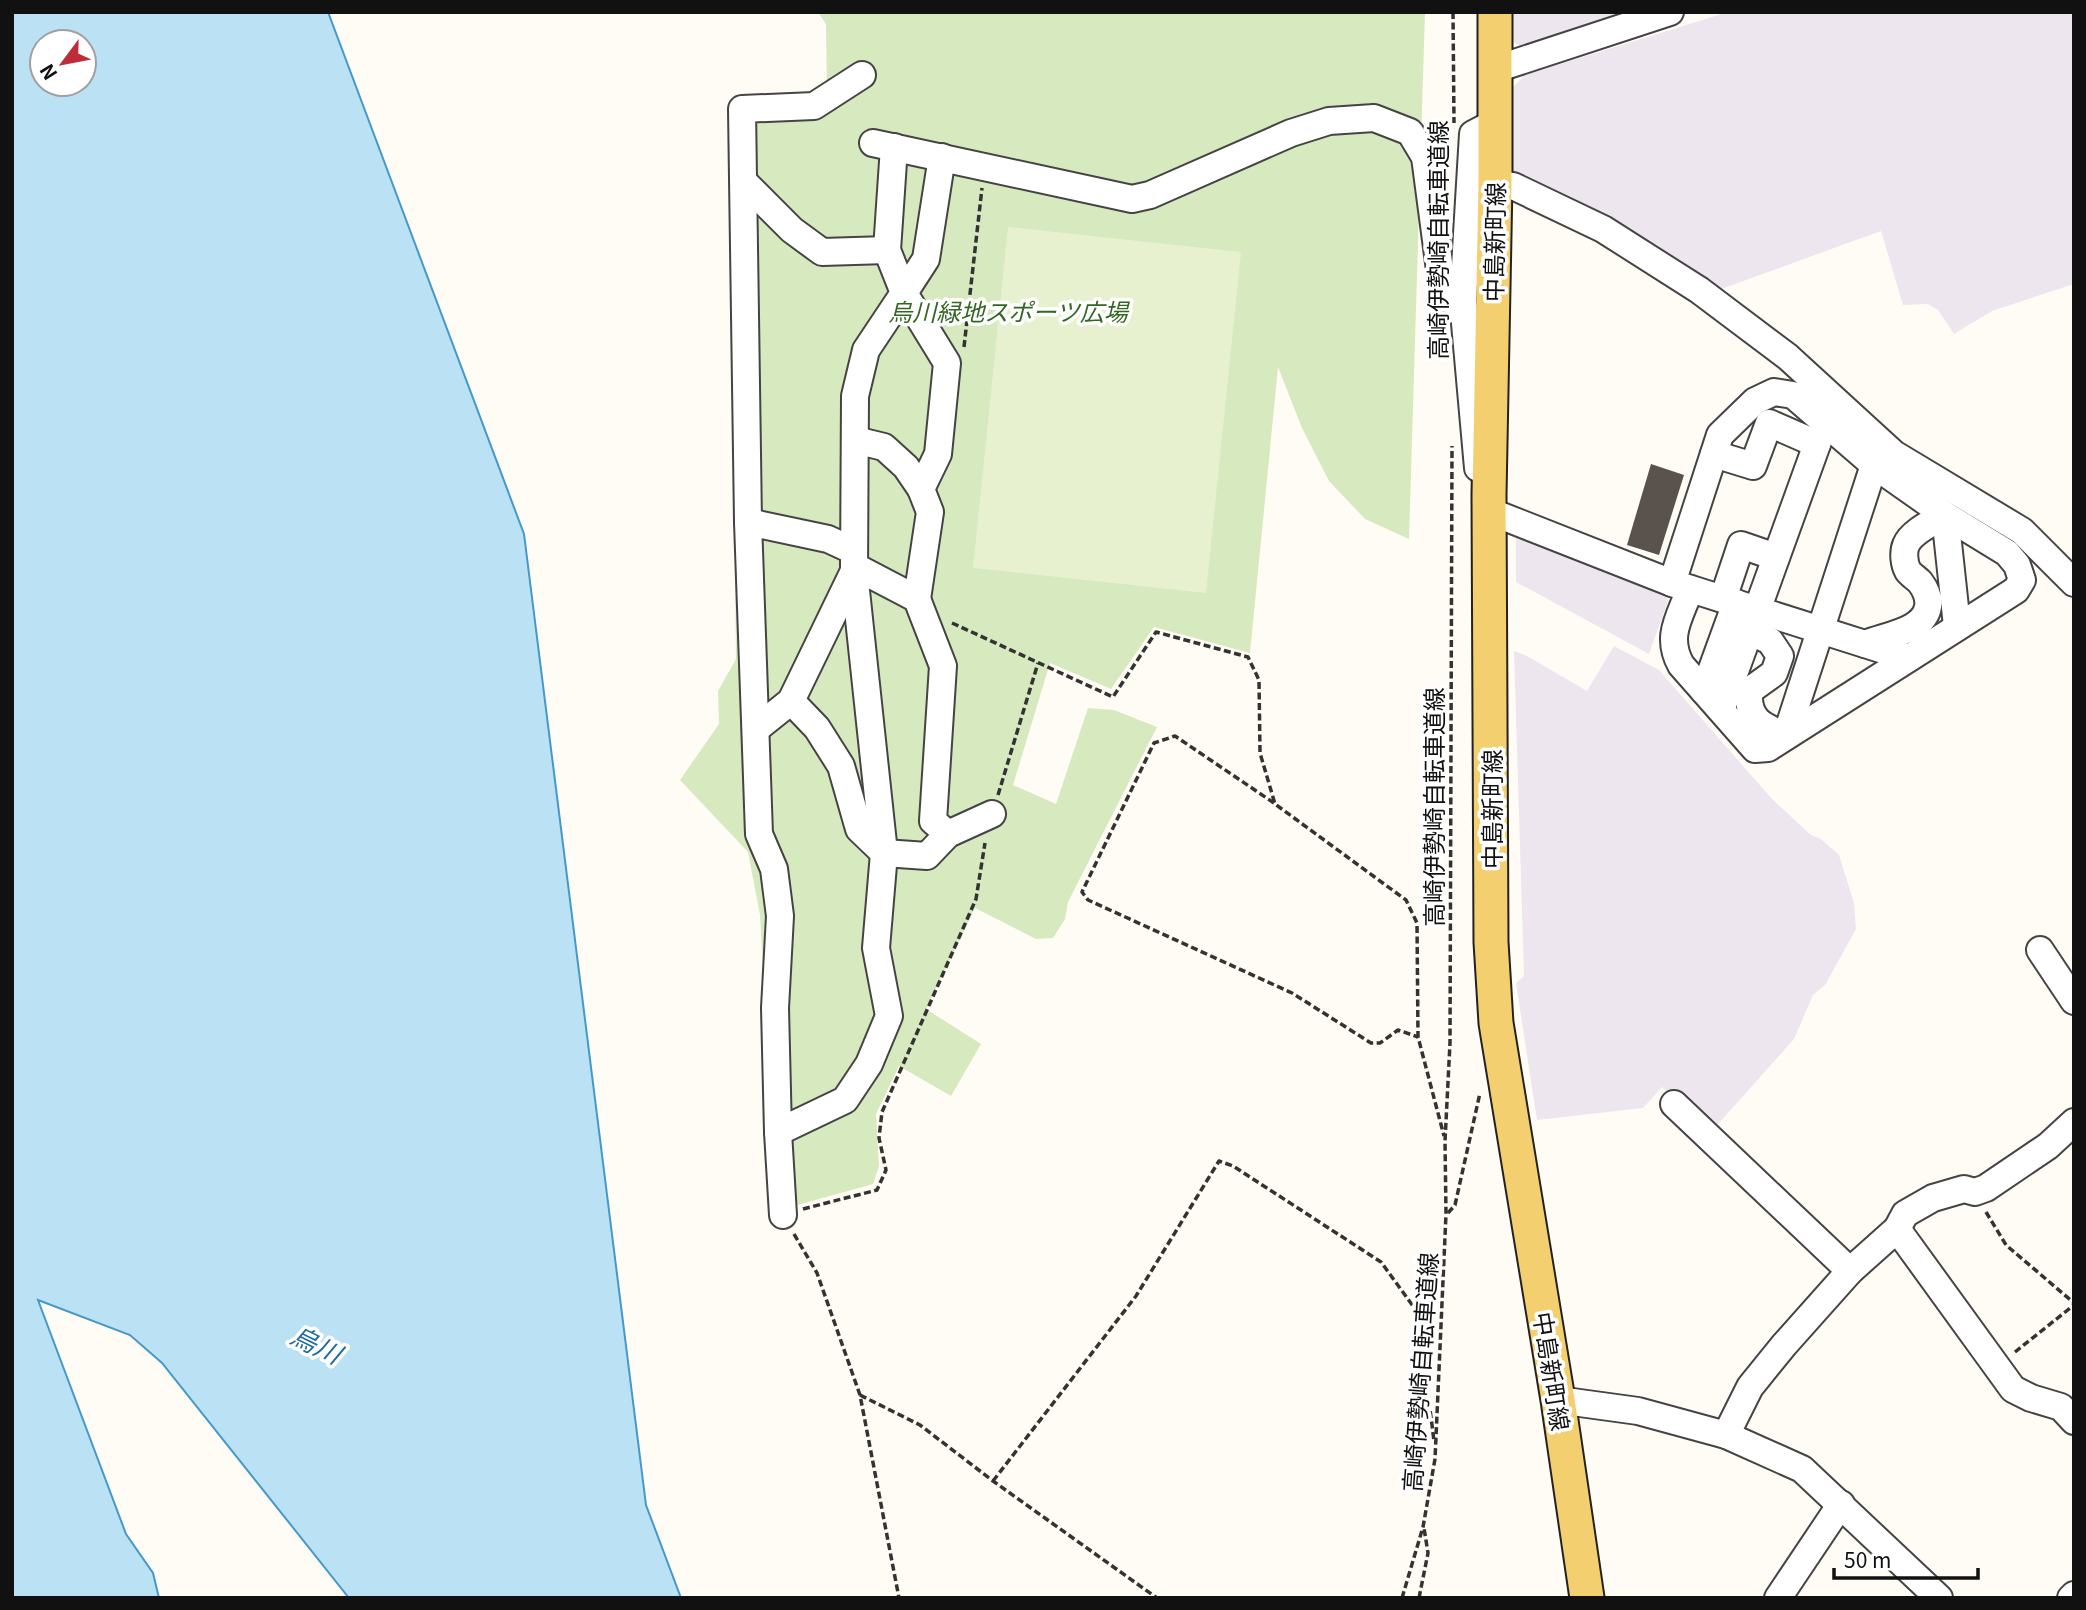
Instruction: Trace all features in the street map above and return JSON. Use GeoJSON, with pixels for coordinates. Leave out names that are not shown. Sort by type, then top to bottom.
{"type":"FeatureCollection","features":[{"type":"Feature","properties":{"kind":"main road","name":"中島新町線"},"geometry":{"type":"LineString","coordinates":[[1494,12],[1495,183],[1489,503],[1491,942],[1496,1023],[1558,1399],[1587,1598]]}},
{"type":"Feature","properties":{"kind":"street"},"geometry":{"type":"LineString","coordinates":[[1496,69],[1670,12]]}},
{"type":"Feature","properties":{"kind":"street"},"geometry":{"type":"LineString","coordinates":[[783,1215],[775,1008],[780,916],[774,869],[759,834],[748,522],[742,108],[814,106],[862,75]]}},
{"type":"Feature","properties":{"kind":"street"},"geometry":{"type":"LineString","coordinates":[[921,489],[938,454],[947,362],[904,293],[887,250],[883,145],[1132,199],[1150,195],[1291,133],[1329,121],[1374,118],[1410,132],[1418,142],[1425,158],[1443,293],[1453,301],[1463,302]]}},
{"type":"Feature","properties":{"kind":"street"},"geometry":{"type":"LineString","coordinates":[[1494,123],[1473,134],[1463,302],[1476,463],[1489,503],[1741,611],[1820,629],[1909,658]]}},
{"type":"Feature","properties":{"kind":"street"},"geometry":{"type":"LineString","coordinates":[[778,1132],[845,1100],[869,1065],[889,1016],[876,948],[884,853],[854,563],[855,396],[866,350],[926,259],[942,157]]}},
{"type":"Feature","properties":{"kind":"street"},"geometry":{"type":"LineString","coordinates":[[744,182],[792,230],[822,251],[887,250]]}},
{"type":"Feature","properties":{"kind":"street"},"geometry":{"type":"LineString","coordinates":[[1495,183],[1513,186],[1603,229],[1699,290],[1788,357],[1894,454],[2022,531],[2074,583]]}},
{"type":"Feature","properties":{"kind":"street"},"geometry":{"type":"LineString","coordinates":[[1714,454],[1753,466],[1769,423],[1821,433],[2007,553],[2017,565],[2022,580],[2016,590],[1768,748],[1755,749],[1681,665],[1674,652],[1673,638],[1681,586],[1714,454],[1720,435],[1755,401],[1774,392],[1793,395],[1821,433]]}},
{"type":"Feature","properties":{"kind":"street"},"geometry":{"type":"LineString","coordinates":[[1712,700],[1741,611],[1776,557],[1821,433]]}},
{"type":"Feature","properties":{"kind":"street"},"geometry":{"type":"LineString","coordinates":[[855,440],[884,447],[906,467],[921,489],[930,512],[917,599],[943,666],[933,821],[948,834]]}},
{"type":"Feature","properties":{"kind":"street"},"geometry":{"type":"LineString","coordinates":[[1786,736],[1874,465]]}},
{"type":"Feature","properties":{"kind":"street"},"geometry":{"type":"LineString","coordinates":[[1945,515],[1957,626]]}},
{"type":"Feature","properties":{"kind":"street"},"geometry":{"type":"LineString","coordinates":[[1865,644],[1910,628],[1923,619],[1930,606],[1928,594],[1908,572],[1904,559],[1906,544],[1945,515]]}},
{"type":"Feature","properties":{"kind":"street"},"geometry":{"type":"LineString","coordinates":[[748,522],[828,539],[854,563],[917,599]]}},
{"type":"Feature","properties":{"kind":"street"},"geometry":{"type":"LineString","coordinates":[[1776,557],[1741,545],[1741,611],[1770,640],[1780,656],[1774,673],[1749,691],[1748,706],[1754,717],[1766,727],[1786,736]]}},
{"type":"Feature","properties":{"kind":"street"},"geometry":{"type":"LineString","coordinates":[[756,729],[791,701],[854,563]]}},
{"type":"Feature","properties":{"kind":"street"},"geometry":{"type":"LineString","coordinates":[[791,701],[817,728],[841,766],[859,829],[884,853],[927,856],[948,834],[992,814]]}},
{"type":"Feature","properties":{"kind":"street"},"geometry":{"type":"LineString","coordinates":[[2040,950],[2074,1001]]}},
{"type":"Feature","properties":{"kind":"street"},"geometry":{"type":"LineString","coordinates":[[1674,1104],[1850,1271]]}},
{"type":"Feature","properties":{"kind":"street"},"geometry":{"type":"LineString","coordinates":[[1726,1435],[1750,1387],[1784,1345],[1850,1271],[1897,1229],[1905,1214],[1933,1198],[1964,1189],[1975,1192],[1986,1188],[2048,1146],[2074,1122]]}},
{"type":"Feature","properties":{"kind":"street"},"geometry":{"type":"LineString","coordinates":[[1897,1229],[2013,1389],[2031,1398],[2062,1407],[2074,1421]]}},
{"type":"Feature","properties":{"kind":"street"},"geometry":{"type":"LineString","coordinates":[[1558,1399],[1638,1410],[1726,1435],[1802,1469],[1939,1598]]}},
{"type":"Feature","properties":{"kind":"street"},"geometry":{"type":"LineString","coordinates":[[1778,1598],[1841,1504]]}},
{"type":"Feature","properties":{"kind":"path","name":"高崎伊勢崎自転車道線"},"geometry":{"type":"LineString","coordinates":[[1453,12],[1454,133]]}},
{"type":"Feature","properties":{"kind":"path"},"geometry":{"type":"LineString","coordinates":[[964,347],[985,166]]}},
{"type":"Feature","properties":{"kind":"path","name":"高崎伊勢崎自転車道線"},"geometry":{"type":"LineString","coordinates":[[1402,1598],[1423,1527],[1435,1451],[1446,1214],[1450,1043],[1452,438]]}},
{"type":"Feature","properties":{"kind":"path"},"geometry":{"type":"LineString","coordinates":[[945,618],[956,626],[1113,697],[1156,632],[1248,657],[1259,680],[1260,753],[1275,804]]}},
{"type":"Feature","properties":{"kind":"path"},"geometry":{"type":"LineString","coordinates":[[899,1598],[860,1395],[817,1273],[783,1215],[877,1190],[886,1170],[879,1138],[882,1112],[976,899],[988,827],[1038,663]]}},
{"type":"Feature","properties":{"kind":"path"},"geometry":{"type":"LineString","coordinates":[[1418,1037],[1398,1030],[1380,1043],[1371,1043],[1292,993],[1088,900],[1082,892],[1154,743],[1175,736],[1275,804],[1406,900],[1416,923],[1418,1037],[1446,1141]]}},
{"type":"Feature","properties":{"kind":"path"},"geometry":{"type":"LineString","coordinates":[[1446,1214],[1455,1205],[1482,1085],[1504,1072]]}},
{"type":"Feature","properties":{"kind":"path"},"geometry":{"type":"LineString","coordinates":[[993,1481],[1136,1296],[1219,1161],[1233,1166],[1381,1262],[1418,1313],[1435,1451]]}},
{"type":"Feature","properties":{"kind":"path"},"geometry":{"type":"LineString","coordinates":[[1975,1192],[2006,1245],[2074,1304],[1997,1366]]}},
{"type":"Feature","properties":{"kind":"path"},"geometry":{"type":"LineString","coordinates":[[860,1395],[920,1425],[993,1481],[1157,1598]]}},
{"type":"Feature","properties":{"kind":"path"},"geometry":{"type":"LineString","coordinates":[[1419,1598],[1429,1553],[1423,1527]]}},
{"type":"Feature","properties":{"kind":"shaded area"},"geometry":{"type":"Polygon","coordinates":[[[1508,12],[1628,12],[1520,46],[1513,42],[1508,12]]]}},
{"type":"Feature","properties":{"kind":"shaded area"},"geometry":{"type":"Polygon","coordinates":[[[1728,12],[2074,12],[2074,284],[1992,311],[1954,334],[1938,310],[1928,304],[1903,305],[1881,231],[1713,292],[1516,178],[1509,169],[1513,87],[1525,75],[1728,12]]]}},
{"type":"Feature","properties":{"kind":"shaded area"},"geometry":{"type":"Polygon","coordinates":[[[1516,529],[1665,592],[1668,601],[1649,654],[1516,582],[1516,529]]]}},
{"type":"Feature","properties":{"kind":"shaded area"},"geometry":{"type":"Polygon","coordinates":[[[1614,646],[1659,670],[1772,799],[1811,835],[1821,839],[1839,855],[1854,903],[1856,929],[1825,985],[1813,995],[1794,1039],[1711,1132],[1662,1087],[1643,1108],[1537,1120],[1516,983],[1524,976],[1514,651],[1587,691],[1614,646]]]}},
{"type":"Feature","properties":{"kind":"green space","name":"烏川緑地スポーツ広場"},"geometry":{"type":"Polygon","coordinates":[[[818,12],[1425,12],[1409,539],[1365,519],[1329,481],[1302,428],[1278,367],[1250,653],[1154,627],[1111,689],[1050,663],[1013,785],[1056,804],[1088,708],[1114,710],[1157,727],[1068,902],[1065,919],[1053,938],[1036,939],[975,908],[926,1009],[981,1044],[951,1096],[899,1066],[876,1114],[879,1166],[873,1184],[776,1211],[760,915],[748,852],[680,780],[719,724],[718,691],[736,659],[732,312],[743,98],[827,97],[826,24],[818,12]]]}},
{"type":"Feature","properties":{"kind":"green space"},"geometry":{"type":"Polygon","coordinates":[[[1008,227],[1241,252],[1206,593],[973,568],[1008,227]]]}},
{"type":"Feature","properties":{"kind":"water","name":"烏川"},"geometry":{"type":"Polygon","coordinates":[[[12,12],[328,12],[524,534],[646,1505],[681,1598],[349,1598],[162,1363],[130,1335],[38,1300],[126,1534],[153,1573],[159,1598],[12,1598],[12,12]]]}},
{"type":"Feature","properties":{"kind":"building"},"geometry":{"type":"Polygon","coordinates":[[[1651,464],[1684,475],[1659,555],[1627,545],[1651,464]]]}}]}
